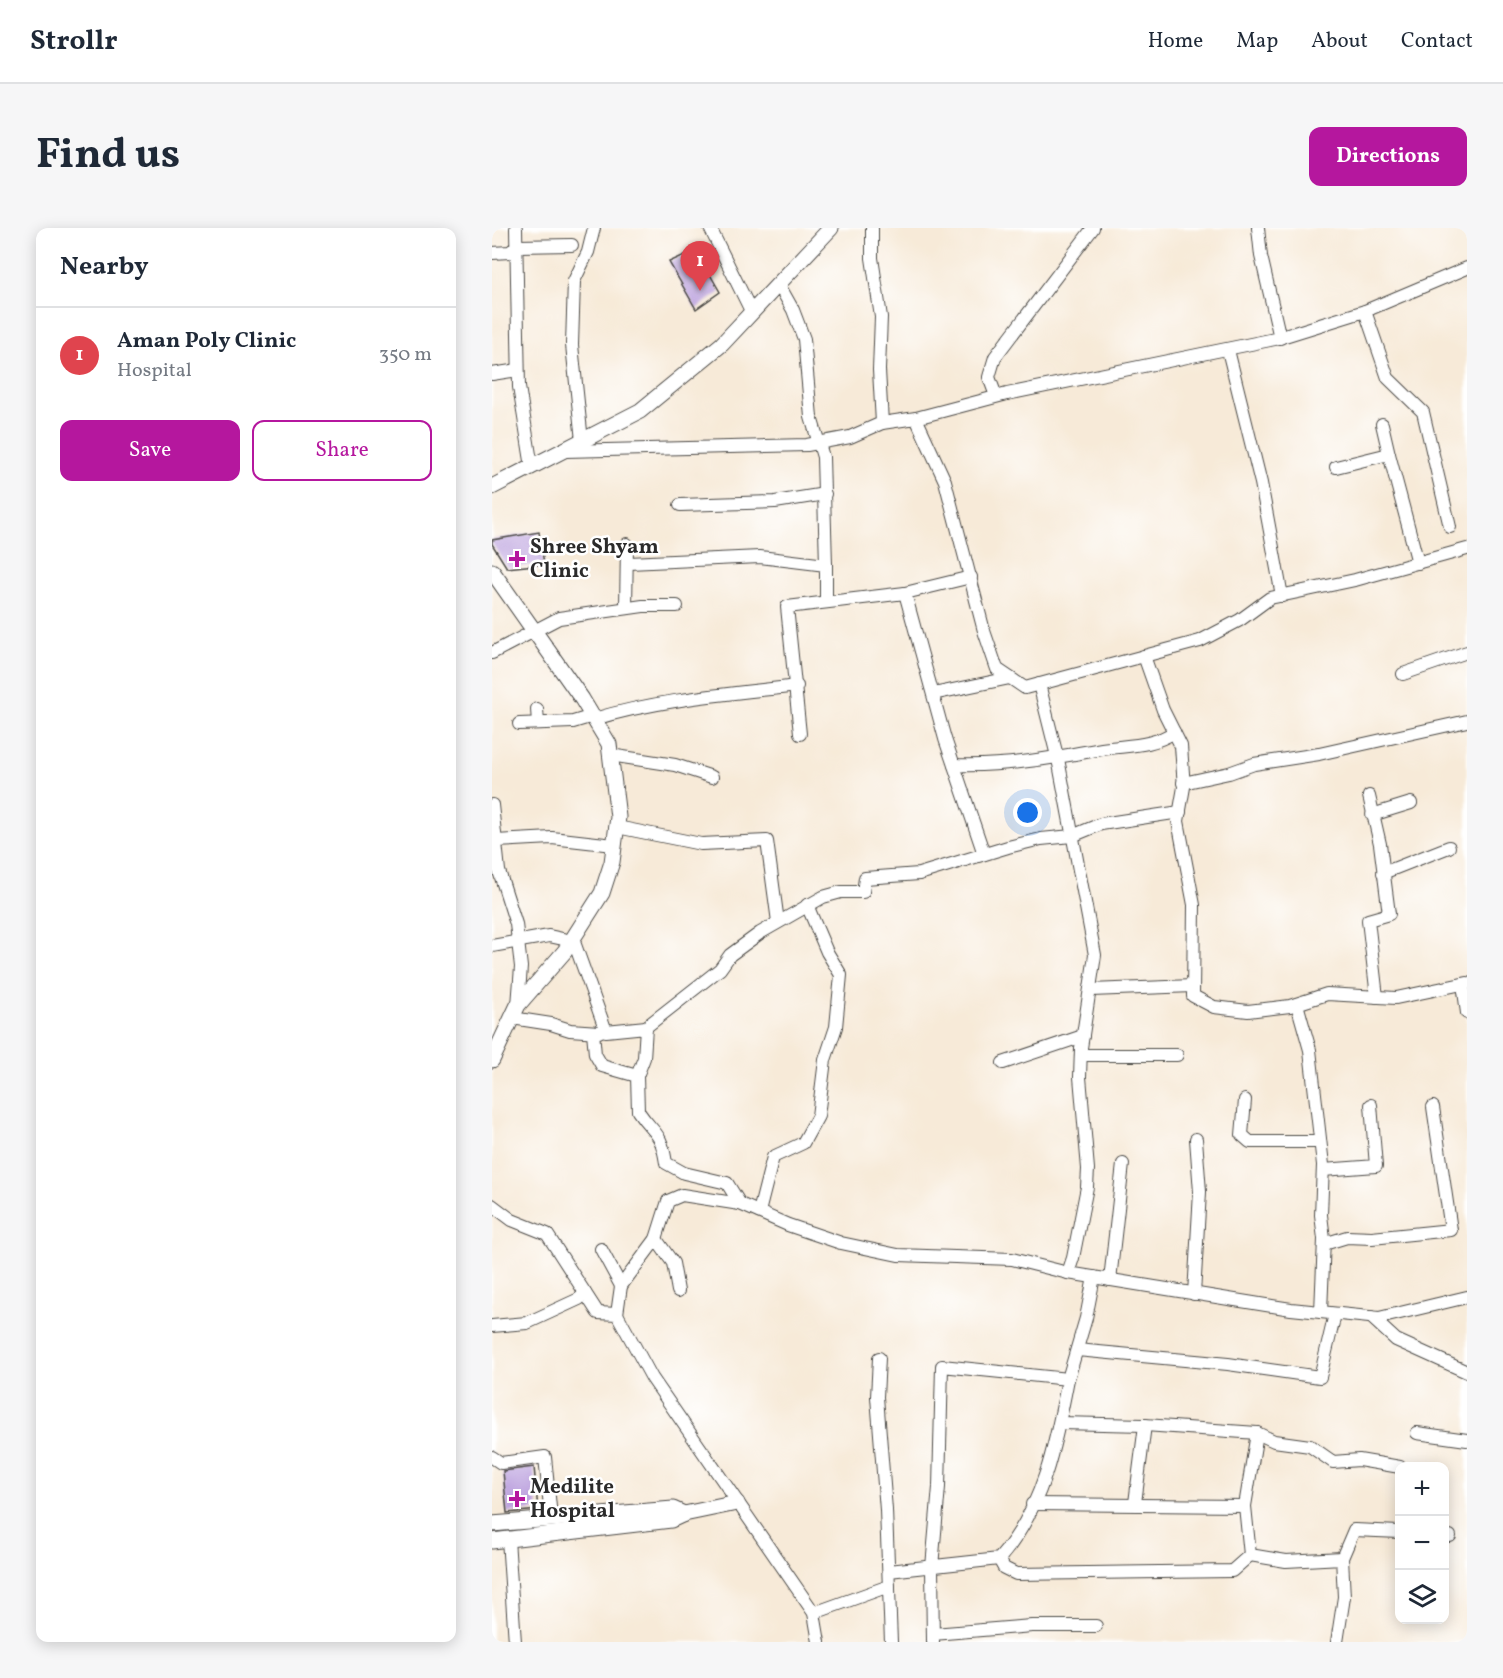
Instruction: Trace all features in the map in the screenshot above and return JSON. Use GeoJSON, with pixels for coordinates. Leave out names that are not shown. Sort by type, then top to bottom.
{"type":"FeatureCollection","features":[{"type":"Feature","properties":{"kind":"street"},"geometry":{"type":"LineString","coordinates":[[516,228],[518,370],[532,467]]}},
{"type":"Feature","properties":{"kind":"street"},"geometry":{"type":"LineString","coordinates":[[582,441],[572,345],[574,281],[588,252],[594,228]]}},
{"type":"Feature","properties":{"kind":"street"},"geometry":{"type":"LineString","coordinates":[[710,228],[752,313]]}},
{"type":"Feature","properties":{"kind":"street"},"geometry":{"type":"LineString","coordinates":[[492,487],[640,411],[722,344],[831,228]]}},
{"type":"Feature","properties":{"kind":"street"},"geometry":{"type":"LineString","coordinates":[[872,228],[872,258],[880,317],[879,370],[882,423]]}},
{"type":"Feature","properties":{"kind":"street"},"geometry":{"type":"LineString","coordinates":[[996,396],[989,377],[995,357],[1093,228]]}},
{"type":"Feature","properties":{"kind":"street"},"geometry":{"type":"LineString","coordinates":[[1258,228],[1261,256],[1280,338]]}},
{"type":"Feature","properties":{"kind":"street"},"geometry":{"type":"LineString","coordinates":[[492,253],[510,252],[517,246],[572,245]]}},
{"type":"Feature","properties":{"kind":"street"},"geometry":{"type":"LineString","coordinates":[[563,451],[818,443],[850,437],[882,423],[916,418],[996,396],[1280,338],[1365,311],[1467,268]]}},
{"type":"Feature","properties":{"kind":"street"},"geometry":{"type":"LineString","coordinates":[[779,285],[793,310],[804,339],[811,417],[823,457],[826,601]]}},
{"type":"Feature","properties":{"kind":"street"},"geometry":{"type":"LineString","coordinates":[[1365,311],[1388,378],[1423,412],[1450,527]]}},
{"type":"Feature","properties":{"kind":"street"},"geometry":{"type":"LineString","coordinates":[[1228,350],[1261,483],[1282,596]]}},
{"type":"Feature","properties":{"kind":"street"},"geometry":{"type":"LineString","coordinates":[[492,374],[518,370]]}},
{"type":"Feature","properties":{"kind":"street"},"geometry":{"type":"LineString","coordinates":[[916,418],[945,482],[997,669],[1025,688],[1200,641],[1240,620],[1270,598],[1356,580],[1467,549]]}},
{"type":"Feature","properties":{"kind":"street"},"geometry":{"type":"LineString","coordinates":[[1382,424],[1418,563]]}},
{"type":"Feature","properties":{"kind":"street"},"geometry":{"type":"LineString","coordinates":[[1336,467],[1389,454]]}},
{"type":"Feature","properties":{"kind":"street"},"geometry":{"type":"LineString","coordinates":[[680,505],[775,502],[825,494]]}},
{"type":"Feature","properties":{"kind":"street"},"geometry":{"type":"LineString","coordinates":[[626,609],[629,563],[627,544]]}},
{"type":"Feature","properties":{"kind":"street"},"geometry":{"type":"LineString","coordinates":[[629,563],[760,557],[826,565]]}},
{"type":"Feature","properties":{"kind":"street"},"geometry":{"type":"LineString","coordinates":[[492,571],[534,629],[609,744],[617,827],[602,893],[573,940],[515,1012],[492,1060]]}},
{"type":"Feature","properties":{"kind":"street"},"geometry":{"type":"LineString","coordinates":[[800,734],[797,686],[787,607],[906,593],[970,577]]}},
{"type":"Feature","properties":{"kind":"street"},"geometry":{"type":"LineString","coordinates":[[906,593],[954,765],[984,854]]}},
{"type":"Feature","properties":{"kind":"street"},"geometry":{"type":"LineString","coordinates":[[492,653],[534,629],[559,618],[626,609],[677,606]]}},
{"type":"Feature","properties":{"kind":"street"},"geometry":{"type":"LineString","coordinates":[[1403,674],[1467,652]]}},
{"type":"Feature","properties":{"kind":"street"},"geometry":{"type":"LineString","coordinates":[[1144,656],[1163,710],[1181,746],[1183,783],[1178,821],[1194,905],[1193,996],[1214,1007],[1248,1011],[1297,1004],[1326,994],[1396,998],[1465,984],[1467,1013]]}},
{"type":"Feature","properties":{"kind":"street"},"geometry":{"type":"LineString","coordinates":[[933,693],[1010,678]]}},
{"type":"Feature","properties":{"kind":"street"},"geometry":{"type":"LineString","coordinates":[[1039,684],[1058,759],[1095,955],[1083,1036],[1080,1077],[1088,1169],[1078,1235],[1068,1273]]}},
{"type":"Feature","properties":{"kind":"street"},"geometry":{"type":"LineString","coordinates":[[519,724],[573,722],[681,699],[797,686]]}},
{"type":"Feature","properties":{"kind":"street"},"geometry":{"type":"LineString","coordinates":[[537,709],[538,723]]}},
{"type":"Feature","properties":{"kind":"street"},"geometry":{"type":"LineString","coordinates":[[1183,783],[1228,774],[1254,764],[1319,754],[1467,722]]}},
{"type":"Feature","properties":{"kind":"street"},"geometry":{"type":"LineString","coordinates":[[954,765],[982,766],[1058,759],[1105,749],[1132,747],[1166,737],[1174,732]]}},
{"type":"Feature","properties":{"kind":"street"},"geometry":{"type":"LineString","coordinates":[[610,755],[675,765],[712,777]]}},
{"type":"Feature","properties":{"kind":"street"},"geometry":{"type":"LineString","coordinates":[[1369,796],[1389,897],[1389,914],[1368,920],[1377,997]]}},
{"type":"Feature","properties":{"kind":"street"},"geometry":{"type":"LineString","coordinates":[[1372,815],[1411,803]]}},
{"type":"Feature","properties":{"kind":"street"},"geometry":{"type":"LineString","coordinates":[[492,805],[499,871],[516,924],[521,967],[515,1012]]}},
{"type":"Feature","properties":{"kind":"street"},"geometry":{"type":"LineString","coordinates":[[515,1012],[570,1030],[600,1032],[646,1028],[720,969],[730,955],[778,922],[823,897],[841,892],[863,892],[865,878],[919,874],[1041,839],[1072,837],[1101,824],[1180,812]]}},
{"type":"Feature","properties":{"kind":"street"},"geometry":{"type":"LineString","coordinates":[[617,827],[701,844],[767,841],[778,922]]}},
{"type":"Feature","properties":{"kind":"street"},"geometry":{"type":"LineString","coordinates":[[496,841],[552,838],[614,845]]}},
{"type":"Feature","properties":{"kind":"street"},"geometry":{"type":"LineString","coordinates":[[1383,873],[1449,847]]}},
{"type":"Feature","properties":{"kind":"street"},"geometry":{"type":"LineString","coordinates":[[759,1212],[773,1157],[803,1143],[818,1116],[825,1060],[836,1027],[841,975],[827,952],[807,905]]}},
{"type":"Feature","properties":{"kind":"street"},"geometry":{"type":"LineString","coordinates":[[492,946],[549,936],[573,940]]}},
{"type":"Feature","properties":{"kind":"street"},"geometry":{"type":"LineString","coordinates":[[573,940],[600,1032],[595,1054],[602,1066],[637,1076]]}},
{"type":"Feature","properties":{"kind":"street"},"geometry":{"type":"LineString","coordinates":[[1091,990],[1193,986]]}},
{"type":"Feature","properties":{"kind":"street"},"geometry":{"type":"LineString","coordinates":[[1297,1004],[1310,1050],[1318,1142],[1323,1170],[1321,1215],[1324,1244],[1321,1312]]}},
{"type":"Feature","properties":{"kind":"street"},"geometry":{"type":"LineString","coordinates":[[646,1028],[644,1058],[637,1076],[638,1111],[658,1133],[666,1163],[684,1173],[727,1182],[740,1204]]}},
{"type":"Feature","properties":{"kind":"street"},"geometry":{"type":"LineString","coordinates":[[1003,1063],[1083,1036]]}},
{"type":"Feature","properties":{"kind":"street"},"geometry":{"type":"LineString","coordinates":[[1081,1055],[1177,1055]]}},
{"type":"Feature","properties":{"kind":"street"},"geometry":{"type":"LineString","coordinates":[[1245,1100],[1242,1135],[1250,1142],[1318,1142]]}},
{"type":"Feature","properties":{"kind":"street"},"geometry":{"type":"LineString","coordinates":[[1323,1170],[1376,1166],[1371,1105]]}},
{"type":"Feature","properties":{"kind":"street"},"geometry":{"type":"LineString","coordinates":[[1324,1244],[1347,1237],[1372,1238],[1451,1230],[1433,1107]]}},
{"type":"Feature","properties":{"kind":"street"},"geometry":{"type":"LineString","coordinates":[[1194,1294],[1200,1192],[1196,1139]]}},
{"type":"Feature","properties":{"kind":"street"},"geometry":{"type":"LineString","coordinates":[[1110,1280],[1123,1164]]}},
{"type":"Feature","properties":{"kind":"street"},"geometry":{"type":"LineString","coordinates":[[819,1642],[814,1613],[652,1378],[617,1314],[621,1286],[656,1239],[668,1201],[682,1195],[740,1204],[841,1243],[898,1255],[1012,1259],[1094,1278],[1335,1314],[1379,1318],[1467,1297]]}},
{"type":"Feature","properties":{"kind":"street"},"geometry":{"type":"LineString","coordinates":[[492,1205],[512,1220],[547,1234],[598,1313],[617,1314]]}},
{"type":"Feature","properties":{"kind":"street"},"geometry":{"type":"LineString","coordinates":[[656,1239],[673,1263],[678,1291]]}},
{"type":"Feature","properties":{"kind":"street"},"geometry":{"type":"LineString","coordinates":[[601,1249],[621,1286]]}},
{"type":"Feature","properties":{"kind":"street"},"geometry":{"type":"LineString","coordinates":[[889,1571],[999,1559],[1019,1536],[1054,1453],[1068,1378],[1094,1278]]}},
{"type":"Feature","properties":{"kind":"street"},"geometry":{"type":"LineString","coordinates":[[492,1326],[527,1323],[579,1299],[585,1293]]}},
{"type":"Feature","properties":{"kind":"street"},"geometry":{"type":"LineString","coordinates":[[1077,1350],[1228,1364],[1320,1377],[1335,1314]]}},
{"type":"Feature","properties":{"kind":"street"},"geometry":{"type":"LineString","coordinates":[[1371,1317],[1396,1340],[1467,1372]]}},
{"type":"Feature","properties":{"kind":"street"},"geometry":{"type":"LineString","coordinates":[[879,1358],[877,1397],[889,1571],[891,1642]]}},
{"type":"Feature","properties":{"kind":"street"},"geometry":{"type":"LineString","coordinates":[[1068,1378],[942,1366],[939,1487],[932,1567],[933,1638],[1032,1626],[1096,1626]]}},
{"type":"Feature","properties":{"kind":"street"},"geometry":{"type":"LineString","coordinates":[[1060,1423],[1145,1425],[1257,1434],[1274,1441],[1310,1446],[1333,1462],[1359,1460],[1395,1466]]}},
{"type":"Feature","properties":{"kind":"street"},"geometry":{"type":"LineString","coordinates":[[1135,1503],[1145,1425]]}},
{"type":"Feature","properties":{"kind":"street"},"geometry":{"type":"LineString","coordinates":[[1417,1433],[1467,1440]]}},
{"type":"Feature","properties":{"kind":"street"},"geometry":{"type":"LineString","coordinates":[[1250,1555],[1245,1506],[1257,1434]]}},
{"type":"Feature","properties":{"kind":"street"},"geometry":{"type":"LineString","coordinates":[[492,1457],[501,1463],[545,1457],[551,1517]]}},
{"type":"Feature","properties":{"kind":"street"},"geometry":{"type":"LineString","coordinates":[[492,1541],[671,1520],[684,1514],[737,1503]]}},
{"type":"Feature","properties":{"kind":"street"},"geometry":{"type":"LineString","coordinates":[[1032,1504],[1135,1503],[1245,1506]]}},
{"type":"Feature","properties":{"kind":"street"},"geometry":{"type":"LineString","coordinates":[[492,1524],[551,1517],[673,1509],[684,1514]]}},
{"type":"Feature","properties":{"kind":"street"},"geometry":{"type":"LineString","coordinates":[[1337,1642],[1344,1597],[1342,1558],[1354,1530],[1395,1532]]}},
{"type":"Feature","properties":{"kind":"street"},"geometry":{"type":"LineString","coordinates":[[508,1539],[515,1642]]}},
{"type":"Feature","properties":{"kind":"street"},"geometry":{"type":"LineString","coordinates":[[999,1559],[1004,1568],[1016,1574],[1232,1571],[1250,1555]]}},
{"type":"Feature","properties":{"kind":"street"},"geometry":{"type":"LineString","coordinates":[[1250,1555],[1286,1561],[1342,1558]]}},
{"type":"Feature","properties":{"kind":"street"},"geometry":{"type":"LineString","coordinates":[[814,1613],[889,1586]]}},
{"type":"Feature","properties":{"kind":"building"},"geometry":{"type":"Polygon","coordinates":[[[696,250],[720,292],[696,309],[669,262],[696,250]]]}},
{"type":"Feature","properties":{"kind":"building"},"geometry":{"type":"Polygon","coordinates":[[[539,532],[544,564],[507,568],[492,544],[492,540],[539,532]]]}},
{"type":"Feature","properties":{"kind":"building"},"geometry":{"type":"Polygon","coordinates":[[[534,1467],[538,1510],[507,1513],[503,1471],[534,1467]]]}},
{"type":"Feature","properties":{"kind":"place","name":"Aman Poly Clinic"},"geometry":{"type":"Point","coordinates":[700,291]}},
{"type":"Feature","properties":{"kind":"place","name":"Shree Shyam Clinic"},"geometry":{"type":"Point","coordinates":[517,559]}},
{"type":"Feature","properties":{"kind":"place","name":"Medilite Hospital"},"geometry":{"type":"Point","coordinates":[517,1499]}}]}
